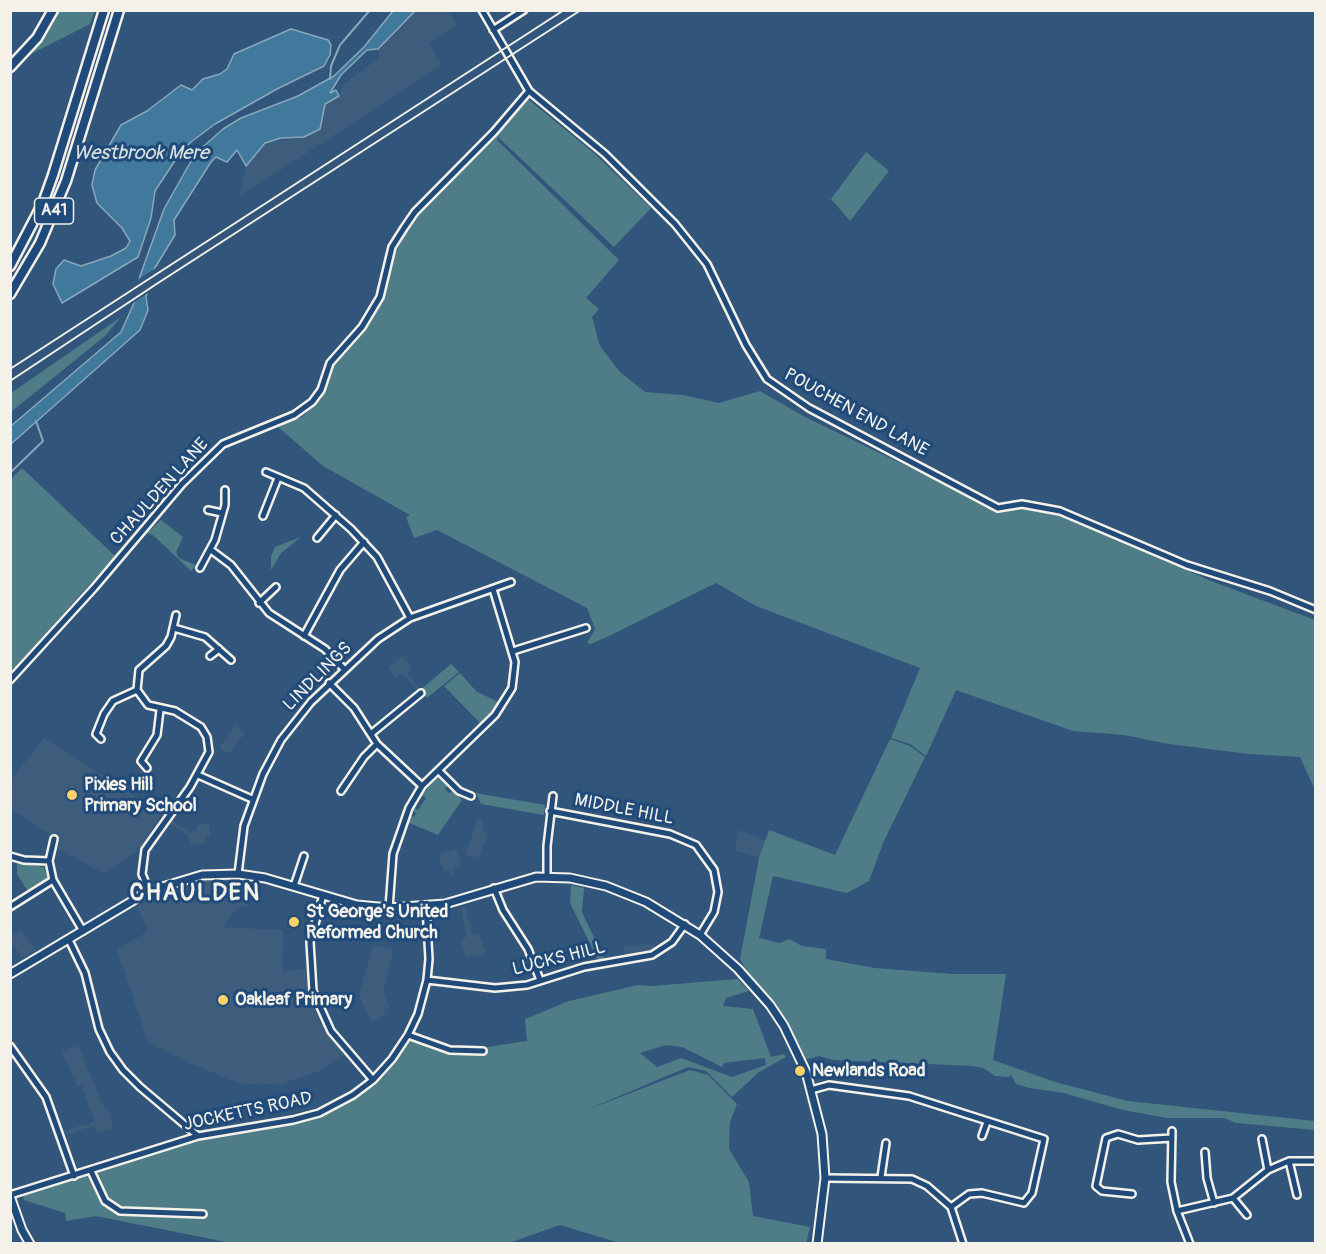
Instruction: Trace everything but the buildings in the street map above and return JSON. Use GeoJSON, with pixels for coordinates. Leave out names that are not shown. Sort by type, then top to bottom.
{"type":"FeatureCollection","features":[{"type":"Feature","properties":{"kind":"main road"},"geometry":{"type":"LineString","coordinates":[[10,67],[37,38],[53,10]]}},
{"type":"Feature","properties":{"kind":"main road","name":"A41"},"geometry":{"type":"LineString","coordinates":[[10,266],[43,203],[104,10]]}},
{"type":"Feature","properties":{"kind":"main road","name":"A41"},"geometry":{"type":"LineString","coordinates":[[10,294],[40,243],[66,181],[114,24],[121,10]]}},
{"type":"Feature","properties":{"kind":"street","name":"POUCHEN END LANE"},"geometry":{"type":"LineString","coordinates":[[482,10],[530,91],[605,154],[675,224],[707,264],[746,345],[767,379],[788,394],[998,508],[1022,504],[1060,511],[1187,565],[1270,591],[1316,610]]}},
{"type":"Feature","properties":{"kind":"street"},"geometry":{"type":"LineString","coordinates":[[493,30],[524,10]]}},
{"type":"Feature","properties":{"kind":"street","name":"CHAULDEN LANE"},"geometry":{"type":"LineString","coordinates":[[10,680],[94,588],[182,484],[223,444],[294,415],[312,402],[321,390],[330,363],[362,327],[380,297],[392,247],[415,212],[494,132],[530,91]]}},
{"type":"Feature","properties":{"kind":"street"},"geometry":{"type":"LineString","coordinates":[[266,472],[304,488],[364,542],[376,557],[410,618]]}},
{"type":"Feature","properties":{"kind":"street"},"geometry":{"type":"LineString","coordinates":[[263,516],[278,478]]}},
{"type":"Feature","properties":{"kind":"street"},"geometry":{"type":"LineString","coordinates":[[200,568],[211,550],[226,497],[225,490]]}},
{"type":"Feature","properties":{"kind":"street"},"geometry":{"type":"LineString","coordinates":[[208,510],[222,513]]}},
{"type":"Feature","properties":{"kind":"street"},"geometry":{"type":"LineString","coordinates":[[317,538],[336,515]]}},
{"type":"Feature","properties":{"kind":"street"},"geometry":{"type":"LineString","coordinates":[[304,636],[340,570],[364,542]]}},
{"type":"Feature","properties":{"kind":"street"},"geometry":{"type":"LineString","coordinates":[[211,550],[231,565],[259,603],[278,621],[325,649],[344,669]]}},
{"type":"Feature","properties":{"kind":"street","name":"LINDLINGS"},"geometry":{"type":"LineString","coordinates":[[238,874],[241,845],[252,799],[281,740],[329,683],[378,639],[410,618],[511,582]]}},
{"type":"Feature","properties":{"kind":"street"},"geometry":{"type":"LineString","coordinates":[[259,603],[276,587]]}},
{"type":"Feature","properties":{"kind":"street"},"geometry":{"type":"LineString","coordinates":[[389,908],[397,837],[402,821],[422,786],[495,715],[508,695],[515,672],[513,651],[493,589]]}},
{"type":"Feature","properties":{"kind":"street"},"geometry":{"type":"LineString","coordinates":[[149,891],[142,874],[145,850],[198,775],[209,752],[206,733],[184,715],[148,705],[137,690],[139,670],[166,646],[174,628],[176,615]]}},
{"type":"Feature","properties":{"kind":"street"},"geometry":{"type":"LineString","coordinates":[[174,628],[205,637],[231,660]]}},
{"type":"Feature","properties":{"kind":"street"},"geometry":{"type":"LineString","coordinates":[[513,651],[586,628]]}},
{"type":"Feature","properties":{"kind":"street"},"geometry":{"type":"LineString","coordinates":[[210,656],[219,649]]}},
{"type":"Feature","properties":{"kind":"street"},"geometry":{"type":"LineString","coordinates":[[329,683],[354,708],[377,744],[422,786]]}},
{"type":"Feature","properties":{"kind":"street"},"geometry":{"type":"LineString","coordinates":[[101,739],[96,734],[104,714],[113,701],[137,690]]}},
{"type":"Feature","properties":{"kind":"street"},"geometry":{"type":"LineString","coordinates":[[372,733],[421,693]]}},
{"type":"Feature","properties":{"kind":"street"},"geometry":{"type":"LineString","coordinates":[[147,768],[141,761],[157,735],[160,710]]}},
{"type":"Feature","properties":{"kind":"street"},"geometry":{"type":"LineString","coordinates":[[341,791],[364,757],[377,744]]}},
{"type":"Feature","properties":{"kind":"street"},"geometry":{"type":"LineString","coordinates":[[439,771],[459,791],[471,796]]}},
{"type":"Feature","properties":{"kind":"street"},"geometry":{"type":"LineString","coordinates":[[198,775],[252,799]]}},
{"type":"Feature","properties":{"kind":"street"},"geometry":{"type":"LineString","coordinates":[[547,876],[550,811],[554,796]]}},
{"type":"Feature","properties":{"kind":"street","name":"MIDDLE HILL"},"geometry":{"type":"LineString","coordinates":[[550,811],[670,834],[696,845],[714,870],[718,892],[714,912],[700,935]]}},
{"type":"Feature","properties":{"kind":"street"},"geometry":{"type":"LineString","coordinates":[[54,839],[49,861],[53,880],[83,931]]}},
{"type":"Feature","properties":{"kind":"street"},"geometry":{"type":"LineString","coordinates":[[10,856],[24,860],[49,861]]}},
{"type":"Feature","properties":{"kind":"street"},"geometry":{"type":"LineString","coordinates":[[294,886],[304,856]]}},
{"type":"Feature","properties":{"kind":"street"},"geometry":{"type":"LineString","coordinates":[[10,974],[149,891],[202,875],[238,874],[294,886],[357,905],[389,908],[426,907],[461,900],[525,879],[547,876],[570,878],[606,886],[634,897],[685,924],[738,969],[770,1005],[795,1048],[811,1090],[822,1134],[825,1178],[817,1244]]}},
{"type":"Feature","properties":{"kind":"street"},"geometry":{"type":"LineString","coordinates":[[10,907],[53,880]]}},
{"type":"Feature","properties":{"kind":"street"},"geometry":{"type":"LineString","coordinates":[[494,888],[503,910],[528,950],[540,980]]}},
{"type":"Feature","properties":{"kind":"street"},"geometry":{"type":"LineString","coordinates":[[323,895],[310,942],[313,991],[331,1031],[373,1080]]}},
{"type":"Feature","properties":{"kind":"street","name":"JOCKETTS ROAD"},"geometry":{"type":"LineString","coordinates":[[10,1196],[91,1171],[153,1148],[198,1136],[293,1120],[319,1113],[353,1095],[373,1080],[392,1059],[408,1035],[418,1014],[427,980],[429,959],[426,907]]}},
{"type":"Feature","properties":{"kind":"street","name":"LUCKS HILL"},"geometry":{"type":"LineString","coordinates":[[427,980],[495,988],[540,980],[599,963],[652,955],[672,942],[685,924]]}},
{"type":"Feature","properties":{"kind":"street"},"geometry":{"type":"LineString","coordinates":[[69,940],[85,974],[99,1029],[110,1052],[123,1070],[140,1087],[198,1136]]}},
{"type":"Feature","properties":{"kind":"street"},"geometry":{"type":"LineString","coordinates":[[408,1035],[450,1050],[483,1051]]}},
{"type":"Feature","properties":{"kind":"street"},"geometry":{"type":"LineString","coordinates":[[10,1046],[46,1097],[74,1176]]}},
{"type":"Feature","properties":{"kind":"street"},"geometry":{"type":"LineString","coordinates":[[811,1090],[830,1085],[909,1096],[1044,1139],[1032,1192],[1024,1203],[982,1194],[969,1194],[951,1207]]}},
{"type":"Feature","properties":{"kind":"street"},"geometry":{"type":"LineString","coordinates":[[981,1136],[987,1122]]}},
{"type":"Feature","properties":{"kind":"street"},"geometry":{"type":"LineString","coordinates":[[1172,1131],[1171,1182],[1178,1211],[1190,1244]]}},
{"type":"Feature","properties":{"kind":"street"},"geometry":{"type":"LineString","coordinates":[[1132,1194],[1102,1191],[1096,1186],[1106,1138],[1118,1134],[1138,1140],[1172,1138]]}},
{"type":"Feature","properties":{"kind":"street"},"geometry":{"type":"LineString","coordinates":[[1262,1139],[1268,1170]]}},
{"type":"Feature","properties":{"kind":"street"},"geometry":{"type":"LineString","coordinates":[[881,1178],[886,1143]]}},
{"type":"Feature","properties":{"kind":"street"},"geometry":{"type":"LineString","coordinates":[[1205,1152],[1207,1178],[1214,1203]]}},
{"type":"Feature","properties":{"kind":"street"},"geometry":{"type":"LineString","coordinates":[[1178,1211],[1233,1198],[1268,1170],[1289,1161],[1316,1161]]}},
{"type":"Feature","properties":{"kind":"street"},"geometry":{"type":"LineString","coordinates":[[1289,1161],[1297,1195]]}},
{"type":"Feature","properties":{"kind":"street"},"geometry":{"type":"LineString","coordinates":[[91,1171],[105,1201],[120,1211],[203,1214]]}},
{"type":"Feature","properties":{"kind":"street"},"geometry":{"type":"LineString","coordinates":[[825,1178],[912,1179],[939,1195],[951,1207],[963,1244]]}},
{"type":"Feature","properties":{"kind":"street"},"geometry":{"type":"LineString","coordinates":[[10,1196],[30,1244]]}},
{"type":"Feature","properties":{"kind":"street"},"geometry":{"type":"LineString","coordinates":[[1233,1198],[1246,1215]]}},
{"type":"Feature","properties":{"kind":"shaded area"},"geometry":{"type":"Polygon","coordinates":[[[414,11],[448,11],[457,26],[429,43],[442,65],[239,197],[246,166],[265,143],[304,137],[325,104],[339,96],[342,85],[378,59],[378,49],[414,11]]]}},
{"type":"Feature","properties":{"kind":"shaded area"},"geometry":{"type":"Polygon","coordinates":[[[403,656],[413,668],[407,673],[419,688],[417,690],[405,675],[401,674],[396,679],[387,668],[403,656]]]}},
{"type":"Feature","properties":{"kind":"shaded area"},"geometry":{"type":"Polygon","coordinates":[[[235,725],[245,733],[229,754],[219,748],[235,725]]]}},
{"type":"Feature","properties":{"kind":"shaded area","name":"Pixies Hill Primary School"},"geometry":{"type":"Polygon","coordinates":[[[44,738],[162,813],[138,851],[103,873],[57,848],[56,839],[11,809],[10,781],[44,738]]]}},
{"type":"Feature","properties":{"kind":"shaded area"},"geometry":{"type":"Polygon","coordinates":[[[478,818],[482,819],[483,832],[488,834],[478,858],[465,855],[478,818]]]}},
{"type":"Feature","properties":{"kind":"shaded area"},"geometry":{"type":"Polygon","coordinates":[[[172,820],[189,832],[197,831],[196,826],[209,823],[211,836],[206,837],[207,843],[192,845],[188,836],[170,823],[172,820]]]}},
{"type":"Feature","properties":{"kind":"shaded area"},"geometry":{"type":"Polygon","coordinates":[[[739,830],[766,841],[759,858],[734,850],[739,830]]]}},
{"type":"Feature","properties":{"kind":"shaded area"},"geometry":{"type":"Polygon","coordinates":[[[456,849],[461,865],[455,867],[454,874],[451,875],[449,870],[444,871],[438,855],[456,849]]]}},
{"type":"Feature","properties":{"kind":"shaded area","name":"Oakleaf Primary"},"geometry":{"type":"Polygon","coordinates":[[[210,879],[251,881],[248,906],[236,909],[223,927],[283,930],[282,971],[306,969],[308,989],[316,1012],[323,1026],[345,1055],[319,1071],[278,1085],[239,1083],[196,1066],[148,1042],[117,950],[148,931],[137,906],[167,891],[210,879]]]}},
{"type":"Feature","properties":{"kind":"shaded area"},"geometry":{"type":"Polygon","coordinates":[[[465,906],[472,933],[480,935],[486,953],[466,958],[461,941],[467,936],[461,908],[465,906]]]}},
{"type":"Feature","properties":{"kind":"shaded area"},"geometry":{"type":"Polygon","coordinates":[[[22,930],[36,950],[22,958],[10,939],[22,930]]]}},
{"type":"Feature","properties":{"kind":"shaded area"},"geometry":{"type":"Polygon","coordinates":[[[651,944],[657,948],[625,956],[624,946],[651,944]]]}},
{"type":"Feature","properties":{"kind":"shaded area"},"geometry":{"type":"Polygon","coordinates":[[[373,945],[394,950],[383,992],[389,1007],[385,1009],[384,1016],[371,1021],[359,996],[373,945]]]}},
{"type":"Feature","properties":{"kind":"shaded area"},"geometry":{"type":"Polygon","coordinates":[[[78,1044],[105,1110],[109,1109],[113,1129],[99,1133],[94,1126],[66,1135],[64,1130],[92,1123],[94,1120],[81,1085],[77,1086],[62,1053],[78,1044]]]}},
{"type":"Feature","properties":{"kind":"green space"},"geometry":{"type":"Polygon","coordinates":[[[56,11],[95,11],[90,24],[31,54],[56,11]]]}},
{"type":"Feature","properties":{"kind":"green space"},"geometry":{"type":"Polygon","coordinates":[[[528,99],[595,154],[651,208],[614,247],[498,137],[497,140],[619,260],[586,298],[599,309],[592,317],[600,346],[620,372],[645,392],[683,395],[719,403],[760,391],[805,417],[1002,512],[1023,508],[1062,515],[1211,581],[1315,620],[1315,790],[1300,757],[1249,754],[1169,744],[1124,735],[1073,731],[956,690],[926,756],[910,744],[891,738],[920,668],[756,606],[716,583],[611,635],[591,644],[587,643],[595,629],[587,608],[437,530],[414,538],[406,517],[410,515],[323,466],[277,426],[302,417],[321,399],[335,362],[375,314],[385,293],[394,256],[411,223],[528,99]]]}},
{"type":"Feature","properties":{"kind":"green space"},"geometry":{"type":"Polygon","coordinates":[[[866,152],[889,171],[850,221],[831,199],[866,152]]]}},
{"type":"Feature","properties":{"kind":"green space"},"geometry":{"type":"Polygon","coordinates":[[[121,317],[105,336],[11,412],[11,393],[121,317]]]}},
{"type":"Feature","properties":{"kind":"green space"},"geometry":{"type":"Polygon","coordinates":[[[22,468],[115,556],[11,672],[11,479],[22,468]]]}},
{"type":"Feature","properties":{"kind":"green space"},"geometry":{"type":"Polygon","coordinates":[[[161,520],[183,537],[176,552],[179,558],[196,565],[191,571],[153,535],[147,533],[161,520]]]}},
{"type":"Feature","properties":{"kind":"green space"},"geometry":{"type":"Polygon","coordinates":[[[301,537],[281,553],[271,570],[271,556],[275,547],[301,537]]]}},
{"type":"Feature","properties":{"kind":"green space"},"geometry":{"type":"Polygon","coordinates":[[[451,664],[459,672],[427,698],[420,690],[451,664]]]}},
{"type":"Feature","properties":{"kind":"green space"},"geometry":{"type":"Polygon","coordinates":[[[460,673],[477,692],[499,702],[481,724],[444,686],[460,673]]]}},
{"type":"Feature","properties":{"kind":"green space"},"geometry":{"type":"Polygon","coordinates":[[[890,739],[910,746],[925,757],[883,843],[869,881],[847,893],[773,876],[759,938],[780,943],[789,939],[802,946],[826,949],[826,959],[875,968],[952,974],[1006,974],[993,1060],[1055,1082],[1128,1101],[1315,1121],[1315,1130],[1236,1123],[1224,1118],[1167,1118],[1123,1110],[1063,1093],[1029,1088],[1016,1084],[1011,1075],[1009,1077],[995,1076],[983,1068],[973,1066],[833,1060],[819,1056],[804,1060],[779,1012],[753,981],[740,959],[759,858],[769,830],[835,855],[890,739]]]}},
{"type":"Feature","properties":{"kind":"green space"},"geometry":{"type":"Polygon","coordinates":[[[437,778],[443,779],[448,785],[445,789],[449,793],[453,790],[462,800],[438,835],[407,822],[410,815],[414,817],[416,813],[412,810],[414,808],[418,810],[426,798],[422,795],[437,778]]]}},
{"type":"Feature","properties":{"kind":"green space"},"geometry":{"type":"Polygon","coordinates":[[[476,793],[545,805],[544,815],[481,804],[476,793]]]}},
{"type":"Feature","properties":{"kind":"green space"},"geometry":{"type":"Polygon","coordinates":[[[17,863],[44,867],[49,881],[29,893],[17,874],[17,863]]]}},
{"type":"Feature","properties":{"kind":"green space"},"geometry":{"type":"Polygon","coordinates":[[[571,885],[584,888],[582,912],[604,959],[598,960],[570,903],[571,885]]]}},
{"type":"Feature","properties":{"kind":"green space"},"geometry":{"type":"Polygon","coordinates":[[[738,979],[749,991],[726,998],[723,1006],[753,1009],[771,1057],[784,1054],[786,1057],[759,1072],[732,1097],[706,1071],[688,1067],[584,1111],[690,1070],[708,1075],[737,1104],[730,1122],[729,1149],[749,1182],[753,1216],[810,1227],[806,1244],[620,1243],[560,1225],[509,1243],[236,1244],[96,1216],[66,1221],[65,1213],[24,1200],[22,1194],[198,1139],[284,1125],[331,1111],[378,1079],[409,1041],[462,1053],[482,1052],[487,1047],[527,1041],[525,1019],[569,1001],[638,985],[652,986],[738,979]],[[666,1045],[640,1053],[657,1067],[681,1058],[732,1077],[766,1065],[765,1058],[724,1063],[722,1067],[682,1047],[666,1045]]]}},
{"type":"Feature","properties":{"kind":"water"},"geometry":{"type":"Polygon","coordinates":[[[393,11],[415,11],[378,49],[367,50],[341,75],[330,93],[336,90],[339,96],[325,104],[320,129],[304,137],[281,138],[265,143],[246,166],[237,150],[227,162],[216,157],[211,162],[174,220],[175,235],[153,271],[146,297],[148,310],[140,330],[11,444],[11,426],[121,332],[134,303],[140,276],[164,209],[195,154],[223,129],[241,118],[298,96],[334,76],[364,47],[393,11]]]}},
{"type":"Feature","properties":{"kind":"water","name":"Westbrook Mere"},"geometry":{"type":"Polygon","coordinates":[[[291,29],[328,40],[331,45],[330,55],[324,66],[215,124],[191,142],[180,153],[155,191],[151,218],[138,257],[62,303],[53,284],[56,269],[64,260],[81,266],[111,256],[126,248],[130,241],[122,228],[97,203],[92,185],[95,170],[121,125],[147,111],[181,85],[192,90],[203,79],[220,74],[227,69],[234,54],[291,29]]]}},
{"type":"Feature","properties":{"kind":"pier"},"geometry":{"type":"Polygon","coordinates":[[[159,266],[151,291],[130,305],[136,281],[159,266]]]}},
{"type":"Feature","properties":{"kind":"waterway"},"geometry":{"type":"LineString","coordinates":[[330,79],[331,66],[340,45],[370,10]]}},
{"type":"Feature","properties":{"kind":"waterway"},"geometry":{"type":"LineString","coordinates":[[10,473],[43,441],[36,421]]}},
{"type":"Feature","properties":{"kind":"railway"},"geometry":{"type":"LineString","coordinates":[[10,369],[564,10]]}},
{"type":"Feature","properties":{"kind":"railway"},"geometry":{"type":"LineString","coordinates":[[10,381],[581,10]]}},
{"type":"Feature","properties":{"kind":"place","name":"Pixies Hill Primary School"},"geometry":{"type":"Point","coordinates":[72,795]}},
{"type":"Feature","properties":{"kind":"place","name":"St George's United Reformed Church"},"geometry":{"type":"Point","coordinates":[294,922]}},
{"type":"Feature","properties":{"kind":"place","name":"Oakleaf Primary"},"geometry":{"type":"Point","coordinates":[223,1000]}},
{"type":"Feature","properties":{"kind":"place","name":"Newlands Road"},"geometry":{"type":"Point","coordinates":[800,1071]}},
{"type":"Feature","properties":{"kind":"district","name":"CHAULDEN"},"geometry":{"type":"Point","coordinates":[195,894]}}]}
